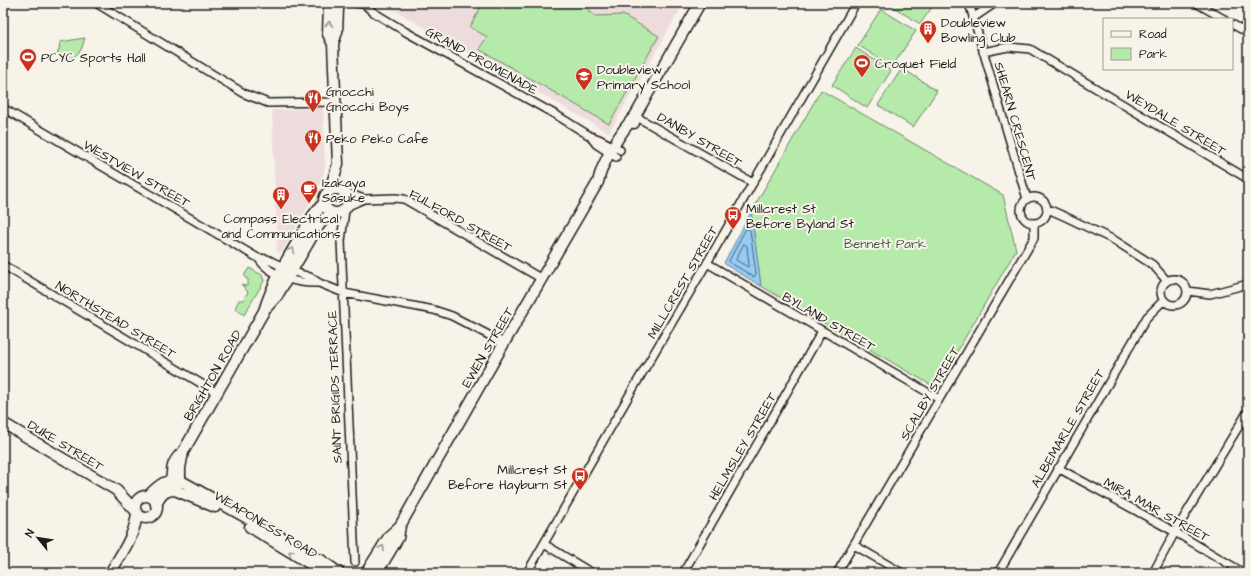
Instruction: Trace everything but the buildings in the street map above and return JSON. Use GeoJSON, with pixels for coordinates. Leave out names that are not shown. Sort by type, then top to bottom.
{"type":"FeatureCollection","features":[{"type":"Feature","properties":{"kind":"main road"},"geometry":{"type":"LineString","coordinates":[[329,3],[328,34],[333,44]]}},
{"type":"Feature","properties":{"kind":"main road"},"geometry":{"type":"LineString","coordinates":[[338,3],[337,32],[333,44],[338,164],[344,191],[349,202],[346,208],[341,212],[334,213],[326,208],[324,204],[324,197],[330,190],[338,164]]}},
{"type":"Feature","properties":{"kind":"main road","name":"EWEN STREET"},"geometry":{"type":"LineString","coordinates":[[377,573],[398,538],[400,526],[598,182],[605,176],[615,152],[632,128],[636,116],[700,3]]}},
{"type":"Feature","properties":{"kind":"main road"},"geometry":{"type":"LineString","coordinates":[[330,190],[335,189],[344,191]]}},
{"type":"Feature","properties":{"kind":"main road","name":"BRIGHTON ROAD"},"geometry":{"type":"LineString","coordinates":[[176,483],[171,470],[178,456],[183,452],[264,311],[277,296],[285,273],[313,215],[324,204]]}},
{"type":"Feature","properties":{"kind":"main road","name":"BRIGHTON ROAD"},"geometry":{"type":"LineString","coordinates":[[285,273],[324,219],[334,213]]}},
{"type":"Feature","properties":{"kind":"main road","name":"DUKE STREET"},"geometry":{"type":"LineString","coordinates":[[3,423],[116,490],[136,511]]}},
{"type":"Feature","properties":{"kind":"main road"},"geometry":{"type":"LineString","coordinates":[[110,573],[131,537],[136,524],[135,503],[164,482],[176,483]]}},
{"type":"Feature","properties":{"kind":"main road"},"geometry":{"type":"LineString","coordinates":[[117,573],[147,518],[154,514],[159,498],[176,483]]}},
{"type":"Feature","properties":{"kind":"main road","name":"WEAPONESS ROAD"},"geometry":{"type":"LineString","coordinates":[[176,483],[225,511],[303,561],[325,573]]}},
{"type":"Feature","properties":{"kind":"main road","name":"WEAPONESS ROAD"},"geometry":{"type":"LineString","coordinates":[[176,483],[288,541],[308,555],[321,560],[339,573]]}},
{"type":"Feature","properties":{"kind":"main road","name":"DUKE STREET"},"geometry":{"type":"LineString","coordinates":[[116,490],[144,496]]}},
{"type":"Feature","properties":{"kind":"main road"},"geometry":{"type":"LineString","coordinates":[[144,496],[153,499],[156,505]]}},
{"type":"Feature","properties":{"kind":"main road"},"geometry":{"type":"LineString","coordinates":[[136,511],[140,516],[147,518]]}},
{"type":"Feature","properties":{"kind":"main road","name":"EWEN STREET"},"geometry":{"type":"LineString","coordinates":[[366,573],[390,534],[400,526]]}},
{"type":"Feature","properties":{"kind":"street"},"geometry":{"type":"LineString","coordinates":[[96,3],[245,94],[268,103],[336,102]]}},
{"type":"Feature","properties":{"kind":"street","name":"GRAND PROMENADE"},"geometry":{"type":"LineString","coordinates":[[356,3],[363,4],[373,12],[406,32],[558,116],[590,136],[596,144],[615,152]]}},
{"type":"Feature","properties":{"kind":"street","name":"MILLCREST STREET"},"geometry":{"type":"LineString","coordinates":[[527,573],[856,3]]}},
{"type":"Feature","properties":{"kind":"street","name":"SHEARN CRESCENT"},"geometry":{"type":"LineString","coordinates":[[969,3],[1027,199]]}},
{"type":"Feature","properties":{"kind":"street"},"geometry":{"type":"LineString","coordinates":[[974,18],[995,3]]}},
{"type":"Feature","properties":{"kind":"street"},"geometry":{"type":"LineString","coordinates":[[1196,3],[1222,18]]}},
{"type":"Feature","properties":{"kind":"street"},"geometry":{"type":"LineString","coordinates":[[1233,25],[1248,33]]}},
{"type":"Feature","properties":{"kind":"street","name":"WEYDALE STREET"},"geometry":{"type":"LineString","coordinates":[[984,52],[1008,47],[1030,49],[1248,179]]}},
{"type":"Feature","properties":{"kind":"street","name":"WESTVIEW STREET"},"geometry":{"type":"LineString","coordinates":[[3,108],[258,258],[262,264],[285,273],[310,277],[319,283],[344,293],[434,310],[452,316],[504,344]]}},
{"type":"Feature","properties":{"kind":"street","name":"DANBY STREET"},"geometry":{"type":"LineString","coordinates":[[636,116],[753,183]]}},
{"type":"Feature","properties":{"kind":"street","name":"FULFORD STREET"},"geometry":{"type":"LineString","coordinates":[[344,191],[364,199],[404,199],[542,279]]}},
{"type":"Feature","properties":{"kind":"street"},"geometry":{"type":"LineString","coordinates":[[1048,210],[1044,219],[1034,223],[1025,219],[1020,210],[1024,200],[1034,196],[1043,200],[1048,210],[1066,217],[1120,244],[1153,265],[1167,281]]}},
{"type":"Feature","properties":{"kind":"street","name":"FULFORD STREET"},"geometry":{"type":"LineString","coordinates":[[346,208],[364,199]]}},
{"type":"Feature","properties":{"kind":"street","name":"SAINT BRIGIDS TERRACE"},"geometry":{"type":"LineString","coordinates":[[346,208],[341,241],[355,562]]}},
{"type":"Feature","properties":{"kind":"street","name":"SCALBY STREET"},"geometry":{"type":"LineString","coordinates":[[837,573],[1034,238],[1034,223]]}},
{"type":"Feature","properties":{"kind":"street","name":"BYLAND STREET"},"geometry":{"type":"LineString","coordinates":[[707,263],[938,399]]}},
{"type":"Feature","properties":{"kind":"street","name":"NORTHSTEAD STREET"},"geometry":{"type":"LineString","coordinates":[[3,266],[217,393]]}},
{"type":"Feature","properties":{"kind":"street"},"geometry":{"type":"LineString","coordinates":[[1176,278],[1181,280],[1186,285],[1188,291],[1186,298],[1176,305],[1164,300],[1161,295],[1161,288],[1167,281],[1176,278]]}},
{"type":"Feature","properties":{"kind":"street"},"geometry":{"type":"LineString","coordinates":[[1188,291],[1210,294],[1248,284]]}},
{"type":"Feature","properties":{"kind":"street","name":"ALBEMARLE STREET"},"geometry":{"type":"LineString","coordinates":[[998,573],[1147,317],[1164,300]]}},
{"type":"Feature","properties":{"kind":"street","name":"HELMSLEY STREET"},"geometry":{"type":"LineString","coordinates":[[684,573],[822,331]]}},
{"type":"Feature","properties":{"kind":"street"},"geometry":{"type":"LineString","coordinates":[[1153,573],[1175,532],[1248,411]]}},
{"type":"Feature","properties":{"kind":"street","name":"MIRA MAR STREET"},"geometry":{"type":"LineString","coordinates":[[1058,468],[1175,532],[1244,573]]}},
{"type":"Feature","properties":{"kind":"street"},"geometry":{"type":"LineString","coordinates":[[544,544],[592,573]]}},
{"type":"Feature","properties":{"kind":"street"},"geometry":{"type":"LineString","coordinates":[[854,545],[902,573]]}},
{"type":"Feature","properties":{"kind":"shaded area","name":"Doubleview Primary School"},"geometry":{"type":"Polygon","coordinates":[[[382,3],[684,3],[609,133],[382,3]]]}},
{"type":"Feature","properties":{"kind":"shaded area"},"geometry":{"type":"Polygon","coordinates":[[[323,107],[325,167],[322,181],[282,252],[277,252],[272,110],[323,107]]]}},
{"type":"Feature","properties":{"kind":"green space","name":"Doubleview Primary School"},"geometry":{"type":"Polygon","coordinates":[[[483,3],[585,3],[589,12],[596,16],[623,15],[659,36],[609,124],[479,49],[487,37],[470,27],[483,3]]]}},
{"type":"Feature","properties":{"kind":"green space","name":"Croquet Field"},"geometry":{"type":"Polygon","coordinates":[[[887,3],[935,3],[920,24],[887,3]]]}},
{"type":"Feature","properties":{"kind":"green space","name":"Croquet Field"},"geometry":{"type":"Polygon","coordinates":[[[881,9],[916,31],[892,67],[858,45],[881,9]]]}},
{"type":"Feature","properties":{"kind":"green space"},"geometry":{"type":"Polygon","coordinates":[[[85,38],[81,50],[70,61],[57,54],[60,42],[85,38]]]}},
{"type":"Feature","properties":{"kind":"green space","name":"Croquet Field"},"geometry":{"type":"Polygon","coordinates":[[[856,48],[891,71],[867,108],[832,85],[856,48]]]}},
{"type":"Feature","properties":{"kind":"green space","name":"Croquet Field"},"geometry":{"type":"Polygon","coordinates":[[[902,68],[937,91],[913,127],[878,105],[902,68]]]}},
{"type":"Feature","properties":{"kind":"green space","name":"Bennett Park"},"geometry":{"type":"Polygon","coordinates":[[[821,90],[1003,195],[1016,250],[936,388],[761,286],[751,212],[821,90]]]}},
{"type":"Feature","properties":{"kind":"green space"},"geometry":{"type":"Polygon","coordinates":[[[249,268],[262,275],[264,281],[244,315],[235,308],[239,300],[243,300],[248,292],[241,284],[245,286],[248,285],[248,279],[245,278],[245,274],[249,268]]]}},
{"type":"Feature","properties":{"kind":"water"},"geometry":{"type":"Polygon","coordinates":[[[751,212],[761,286],[724,263],[751,212]]]}},
{"type":"Feature","properties":{"kind":"place","name":"Doubleview Bowling Club"},"geometry":{"type":"Point","coordinates":[928,44]}},
{"type":"Feature","properties":{"kind":"place","name":"PCYC Sports Hall"},"geometry":{"type":"Point","coordinates":[28,72]}},
{"type":"Feature","properties":{"kind":"place","name":"Croquet Field"},"geometry":{"type":"Point","coordinates":[862,78]}},
{"type":"Feature","properties":{"kind":"place","name":"Doubleview Primary School"},"geometry":{"type":"Point","coordinates":[584,91]}},
{"type":"Feature","properties":{"kind":"place","name":"Gnocchi Gnocchi Boys"},"geometry":{"type":"Point","coordinates":[313,113]}},
{"type":"Feature","properties":{"kind":"place","name":"Peko Peko Cafe"},"geometry":{"type":"Point","coordinates":[313,153]}},
{"type":"Feature","properties":{"kind":"place","name":"Izakaya Sasuke"},"geometry":{"type":"Point","coordinates":[309,204]}},
{"type":"Feature","properties":{"kind":"place","name":"Compass Electrical and Communications"},"geometry":{"type":"Point","coordinates":[281,210]}},
{"type":"Feature","properties":{"kind":"place","name":"Millcrest St Before Byland St"},"geometry":{"type":"Point","coordinates":[733,230]}},
{"type":"Feature","properties":{"kind":"place","name":"Millcrest St Before Hayburn St"},"geometry":{"type":"Point","coordinates":[580,491]}}]}
